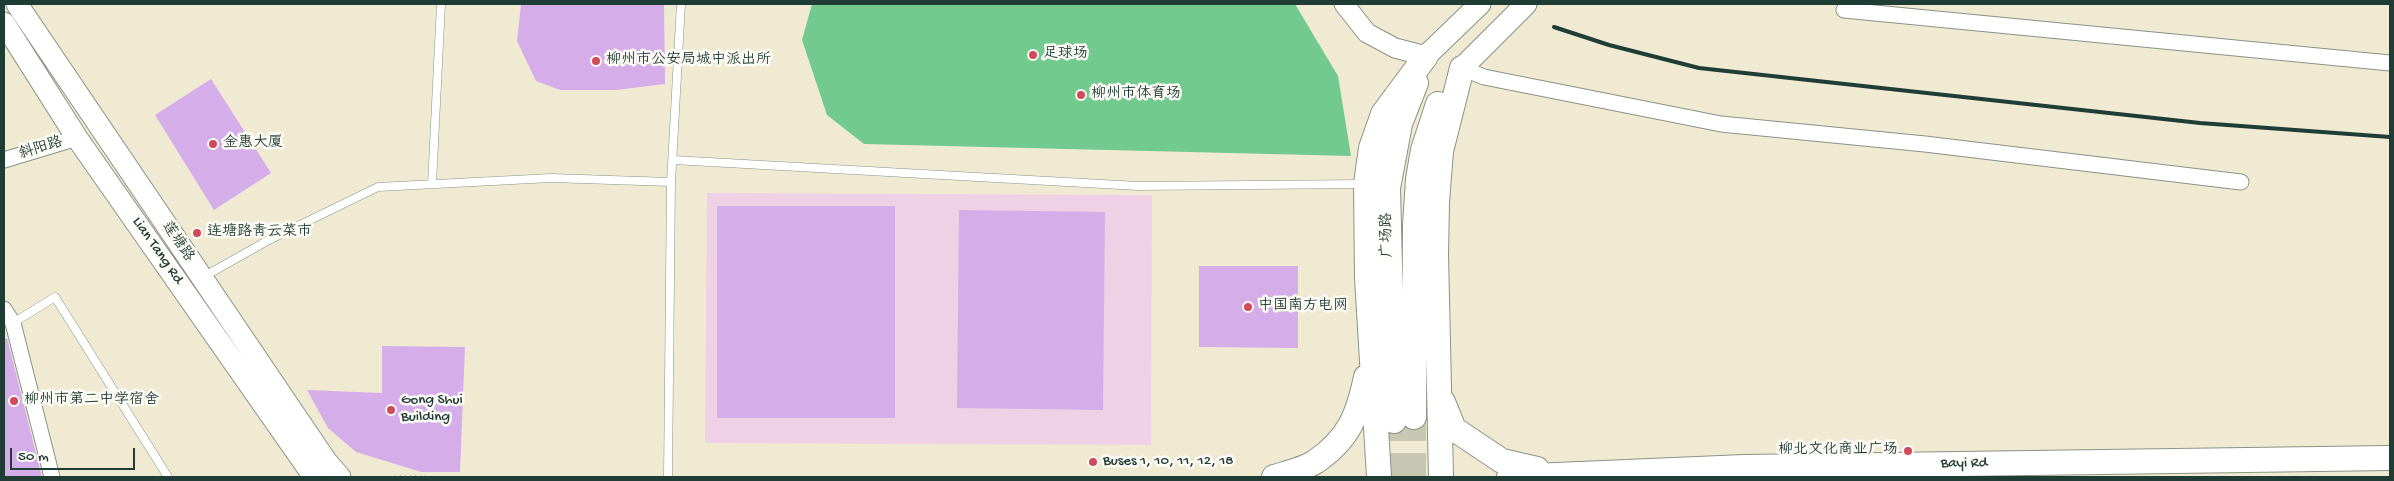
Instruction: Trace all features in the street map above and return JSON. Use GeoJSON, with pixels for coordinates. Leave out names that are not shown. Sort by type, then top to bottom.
{"type":"FeatureCollection","features":[{"type":"Feature","properties":{"kind":"main road","name":"莲塘路"},"geometry":{"type":"LineString","coordinates":[[17,4],[326,461],[340,477]]}},
{"type":"Feature","properties":{"kind":"main road"},"geometry":{"type":"LineString","coordinates":[[1379,477],[1366,259],[1366,184],[1371,148],[1383,114],[1426,56],[1480,4]]}},
{"type":"Feature","properties":{"kind":"main road"},"geometry":{"type":"LineString","coordinates":[[1441,477],[1437,202],[1441,151],[1462,68],[1526,4]]}},
{"type":"Feature","properties":{"kind":"main road","name":"Lian Tang Rd"},"geometry":{"type":"LineString","coordinates":[[4,23],[77,138],[314,477]]}},
{"type":"Feature","properties":{"kind":"main road","name":"广场路"},"geometry":{"type":"LineString","coordinates":[[1426,56],[1400,124],[1388,188],[1404,419],[1418,179],[1423,150],[1443,92],[1462,68]]}},
{"type":"Feature","properties":{"kind":"main road"},"geometry":{"type":"LineString","coordinates":[[1274,477],[1314,462],[1344,435],[1355,420],[1361,404],[1372,346]]}},
{"type":"Feature","properties":{"kind":"main road"},"geometry":{"type":"LineString","coordinates":[[1439,392],[1454,429],[1502,461],[1563,475]]}},
{"type":"Feature","properties":{"kind":"main road","name":"Bayi Rd"},"geometry":{"type":"LineString","coordinates":[[1509,477],[1744,467],[2390,458]]}},
{"type":"Feature","properties":{"kind":"street"},"geometry":{"type":"LineString","coordinates":[[1344,4],[1367,33],[1396,48],[1426,56]]}},
{"type":"Feature","properties":{"kind":"street"},"geometry":{"type":"LineString","coordinates":[[1848,4],[1844,10],[2390,63]]}},
{"type":"Feature","properties":{"kind":"street"},"geometry":{"type":"LineString","coordinates":[[1462,68],[1484,77],[1721,124],[1925,144],[2241,182]]}},
{"type":"Feature","properties":{"kind":"street","name":"斜阳路"},"geometry":{"type":"LineString","coordinates":[[4,160],[77,138]]}},
{"type":"Feature","properties":{"kind":"street"},"geometry":{"type":"LineString","coordinates":[[4,309],[13,323],[52,477]]}},
{"type":"Feature","properties":{"kind":"lane"},"geometry":{"type":"LineString","coordinates":[[432,184],[441,4]]}},
{"type":"Feature","properties":{"kind":"lane"},"geometry":{"type":"LineString","coordinates":[[668,477],[671,182],[681,4]]}},
{"type":"Feature","properties":{"kind":"lane"},"geometry":{"type":"LineString","coordinates":[[672,160],[1138,186],[1366,184]]}},
{"type":"Feature","properties":{"kind":"lane"},"geometry":{"type":"LineString","coordinates":[[202,278],[267,241],[378,187],[550,178],[671,182]]}},
{"type":"Feature","properties":{"kind":"lane"},"geometry":{"type":"LineString","coordinates":[[13,323],[55,297],[168,477]]}},
{"type":"Feature","properties":{"kind":"path"},"geometry":{"type":"LineString","coordinates":[[395,477],[427,477]]}},
{"type":"Feature","properties":{"kind":"shaded area"},"geometry":{"type":"Polygon","coordinates":[[[707,193],[1152,195],[1151,445],[705,443],[707,193]]]}},
{"type":"Feature","properties":{"kind":"green space","name":"柳州市体育场"},"geometry":{"type":"Polygon","coordinates":[[[812,4],[1295,4],[1338,76],[1351,156],[864,144],[827,115],[802,40],[812,4]]]}},
{"type":"Feature","properties":{"kind":"building","name":"柳州市公安局城中派出所"},"geometry":{"type":"Polygon","coordinates":[[[521,4],[664,4],[665,84],[616,90],[560,90],[536,81],[517,41],[521,4]]]}},
{"type":"Feature","properties":{"kind":"building","name":"金惠大厦"},"geometry":{"type":"Polygon","coordinates":[[[211,79],[271,173],[214,210],[155,115],[211,79]]]}},
{"type":"Feature","properties":{"kind":"building"},"geometry":{"type":"Polygon","coordinates":[[[717,206],[895,206],[895,418],[717,418],[717,206]]]}},
{"type":"Feature","properties":{"kind":"building"},"geometry":{"type":"Polygon","coordinates":[[[959,210],[1105,212],[1103,410],[957,408],[959,210]]]}},
{"type":"Feature","properties":{"kind":"building","name":"中国南方电网"},"geometry":{"type":"Polygon","coordinates":[[[1199,266],[1298,266],[1298,348],[1199,347],[1199,266]]]}},
{"type":"Feature","properties":{"kind":"building","name":"柳州市第二中学宿舍"},"geometry":{"type":"Polygon","coordinates":[[[7,338],[42,477],[4,477],[4,339],[7,338]]]}},
{"type":"Feature","properties":{"kind":"building","name":"Gong Shui Building"},"geometry":{"type":"Polygon","coordinates":[[[382,346],[465,347],[460,472],[421,472],[356,452],[328,428],[307,390],[382,393],[382,346]]]}},
{"type":"Feature","properties":{"kind":"tunnel"},"geometry":{"type":"LineString","coordinates":[[1414,417],[1414,477]]}},
{"type":"Feature","properties":{"kind":"tunnel"},"geometry":{"type":"LineString","coordinates":[[1394,421],[1394,477]]}},
{"type":"Feature","properties":{"kind":"railway"},"geometry":{"type":"LineString","coordinates":[[1554,27],[1609,45],[1699,68],[2200,123],[2390,137]]}},
{"type":"Feature","properties":{"kind":"place","name":"足球场"},"geometry":{"type":"Point","coordinates":[1033,55]}},
{"type":"Feature","properties":{"kind":"place","name":"柳州市公安局城中派出所"},"geometry":{"type":"Point","coordinates":[596,61]}},
{"type":"Feature","properties":{"kind":"place","name":"柳州市体育场"},"geometry":{"type":"Point","coordinates":[1081,95]}},
{"type":"Feature","properties":{"kind":"place","name":"金惠大厦"},"geometry":{"type":"Point","coordinates":[213,144]}},
{"type":"Feature","properties":{"kind":"place","name":"连塘路青云菜市"},"geometry":{"type":"Point","coordinates":[197,233]}},
{"type":"Feature","properties":{"kind":"place","name":"中国南方电网"},"geometry":{"type":"Point","coordinates":[1248,307]}},
{"type":"Feature","properties":{"kind":"place","name":"柳州市第二中学宿舍"},"geometry":{"type":"Point","coordinates":[14,401]}},
{"type":"Feature","properties":{"kind":"place","name":"Gong Shui Building"},"geometry":{"type":"Point","coordinates":[391,410]}},
{"type":"Feature","properties":{"kind":"place","name":"柳北文化商业广场"},"geometry":{"type":"Point","coordinates":[1908,451]}},
{"type":"Feature","properties":{"kind":"place","name":"Buses 1, 10, 11, 12, 18"},"geometry":{"type":"Point","coordinates":[1093,462]}}]}
